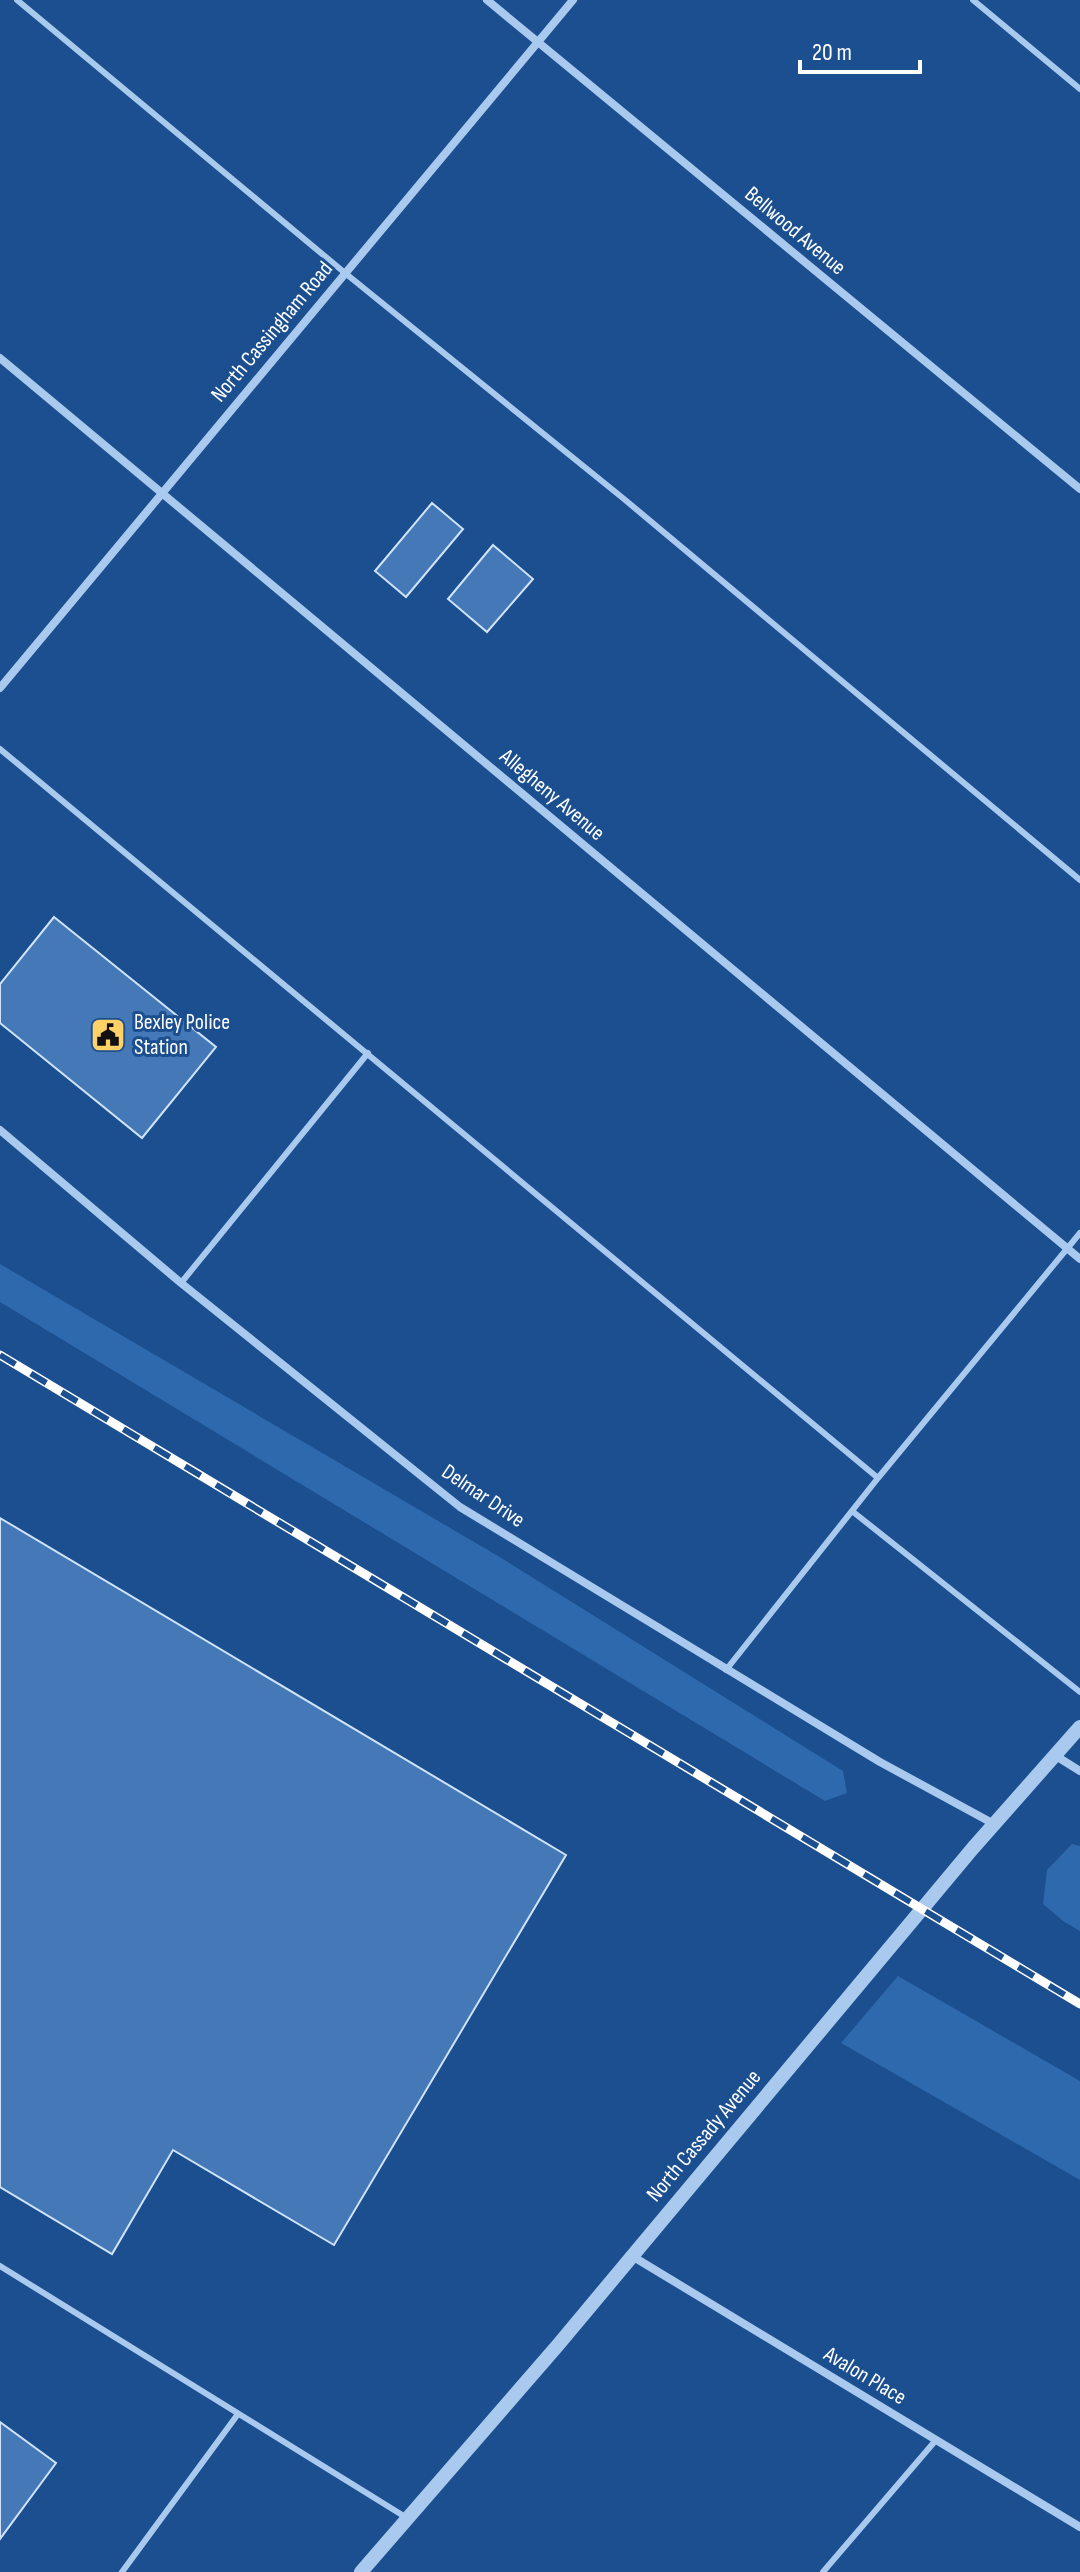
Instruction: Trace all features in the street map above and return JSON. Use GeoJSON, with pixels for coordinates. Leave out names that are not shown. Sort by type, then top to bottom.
{"type":"FeatureCollection","features":[{"type":"Feature","properties":{"kind":"street","name":"Bellwood Avenue"},"geometry":{"type":"LineString","coordinates":[[487,0],[1080,489]]}},
{"type":"Feature","properties":{"kind":"street","name":"North Cassingham Road"},"geometry":{"type":"LineString","coordinates":[[0,688],[573,0]]}},
{"type":"Feature","properties":{"kind":"street","name":"Allegheny Avenue"},"geometry":{"type":"LineString","coordinates":[[0,358],[1080,1259]]}},
{"type":"Feature","properties":{"kind":"street","name":"Delmar Drive"},"geometry":{"type":"LineString","coordinates":[[0,1130],[181,1283],[460,1507],[880,1762],[994,1824]]}},
{"type":"Feature","properties":{"kind":"street","name":"North Cassady Avenue"},"geometry":{"type":"LineString","coordinates":[[361,2572],[632,2256],[994,1824],[1080,1727]]}},
{"type":"Feature","properties":{"kind":"street"},"geometry":{"type":"LineString","coordinates":[[1056,1756],[1080,1771]]}},
{"type":"Feature","properties":{"kind":"street","name":"Avalon Place"},"geometry":{"type":"LineString","coordinates":[[632,2256],[1080,2527]]}},
{"type":"Feature","properties":{"kind":"lane"},"geometry":{"type":"LineString","coordinates":[[17,0],[345,273],[624,499],[1080,880]]}},
{"type":"Feature","properties":{"kind":"lane"},"geometry":{"type":"LineString","coordinates":[[973,0],[1080,89]]}},
{"type":"Feature","properties":{"kind":"lane"},"geometry":{"type":"LineString","coordinates":[[0,749],[878,1478]]}},
{"type":"Feature","properties":{"kind":"lane"},"geometry":{"type":"LineString","coordinates":[[181,1283],[368,1053]]}},
{"type":"Feature","properties":{"kind":"lane"},"geometry":{"type":"LineString","coordinates":[[726,1670],[878,1478],[1080,1233]]}},
{"type":"Feature","properties":{"kind":"lane"},"geometry":{"type":"LineString","coordinates":[[852,1511],[1080,1692]]}},
{"type":"Feature","properties":{"kind":"lane"},"geometry":{"type":"LineString","coordinates":[[0,2266],[407,2518]]}},
{"type":"Feature","properties":{"kind":"lane"},"geometry":{"type":"LineString","coordinates":[[122,2572],[238,2414]]}},
{"type":"Feature","properties":{"kind":"lane"},"geometry":{"type":"LineString","coordinates":[[823,2572],[936,2440]]}},
{"type":"Feature","properties":{"kind":"shaded area"},"geometry":{"type":"Polygon","coordinates":[[[0,1264],[498,1556],[843,1771],[847,1793],[825,1801],[0,1302],[0,1264]]]}},
{"type":"Feature","properties":{"kind":"shaded area"},"geometry":{"type":"Polygon","coordinates":[[[1072,1844],[1080,1846],[1080,1931],[1043,1904],[1047,1870],[1072,1844]]]}},
{"type":"Feature","properties":{"kind":"shaded area"},"geometry":{"type":"Polygon","coordinates":[[[898,1976],[1080,2081],[1080,2180],[841,2043],[898,1976]]]}},
{"type":"Feature","properties":{"kind":"building"},"geometry":{"type":"Polygon","coordinates":[[[432,503],[463,529],[406,597],[375,571],[432,503]]]}},
{"type":"Feature","properties":{"kind":"building"},"geometry":{"type":"Polygon","coordinates":[[[493,545],[533,579],[487,632],[448,599],[493,545]]]}},
{"type":"Feature","properties":{"kind":"building","name":"Bexley Police Station"},"geometry":{"type":"Polygon","coordinates":[[[54,917],[216,1047],[142,1138],[0,1023],[0,984],[54,917]]]}},
{"type":"Feature","properties":{"kind":"building"},"geometry":{"type":"Polygon","coordinates":[[[0,1518],[566,1855],[334,2245],[173,2150],[112,2254],[0,2187],[0,1518]]]}},
{"type":"Feature","properties":{"kind":"building"},"geometry":{"type":"Polygon","coordinates":[[[0,2422],[56,2463],[0,2539],[0,2422]]]}},
{"type":"Feature","properties":{"kind":"railway"},"geometry":{"type":"LineString","coordinates":[[0,1355],[1080,2004]]}},
{"type":"Feature","properties":{"kind":"place","name":"Bexley Police Station"},"geometry":{"type":"Point","coordinates":[108,1035]}}]}
